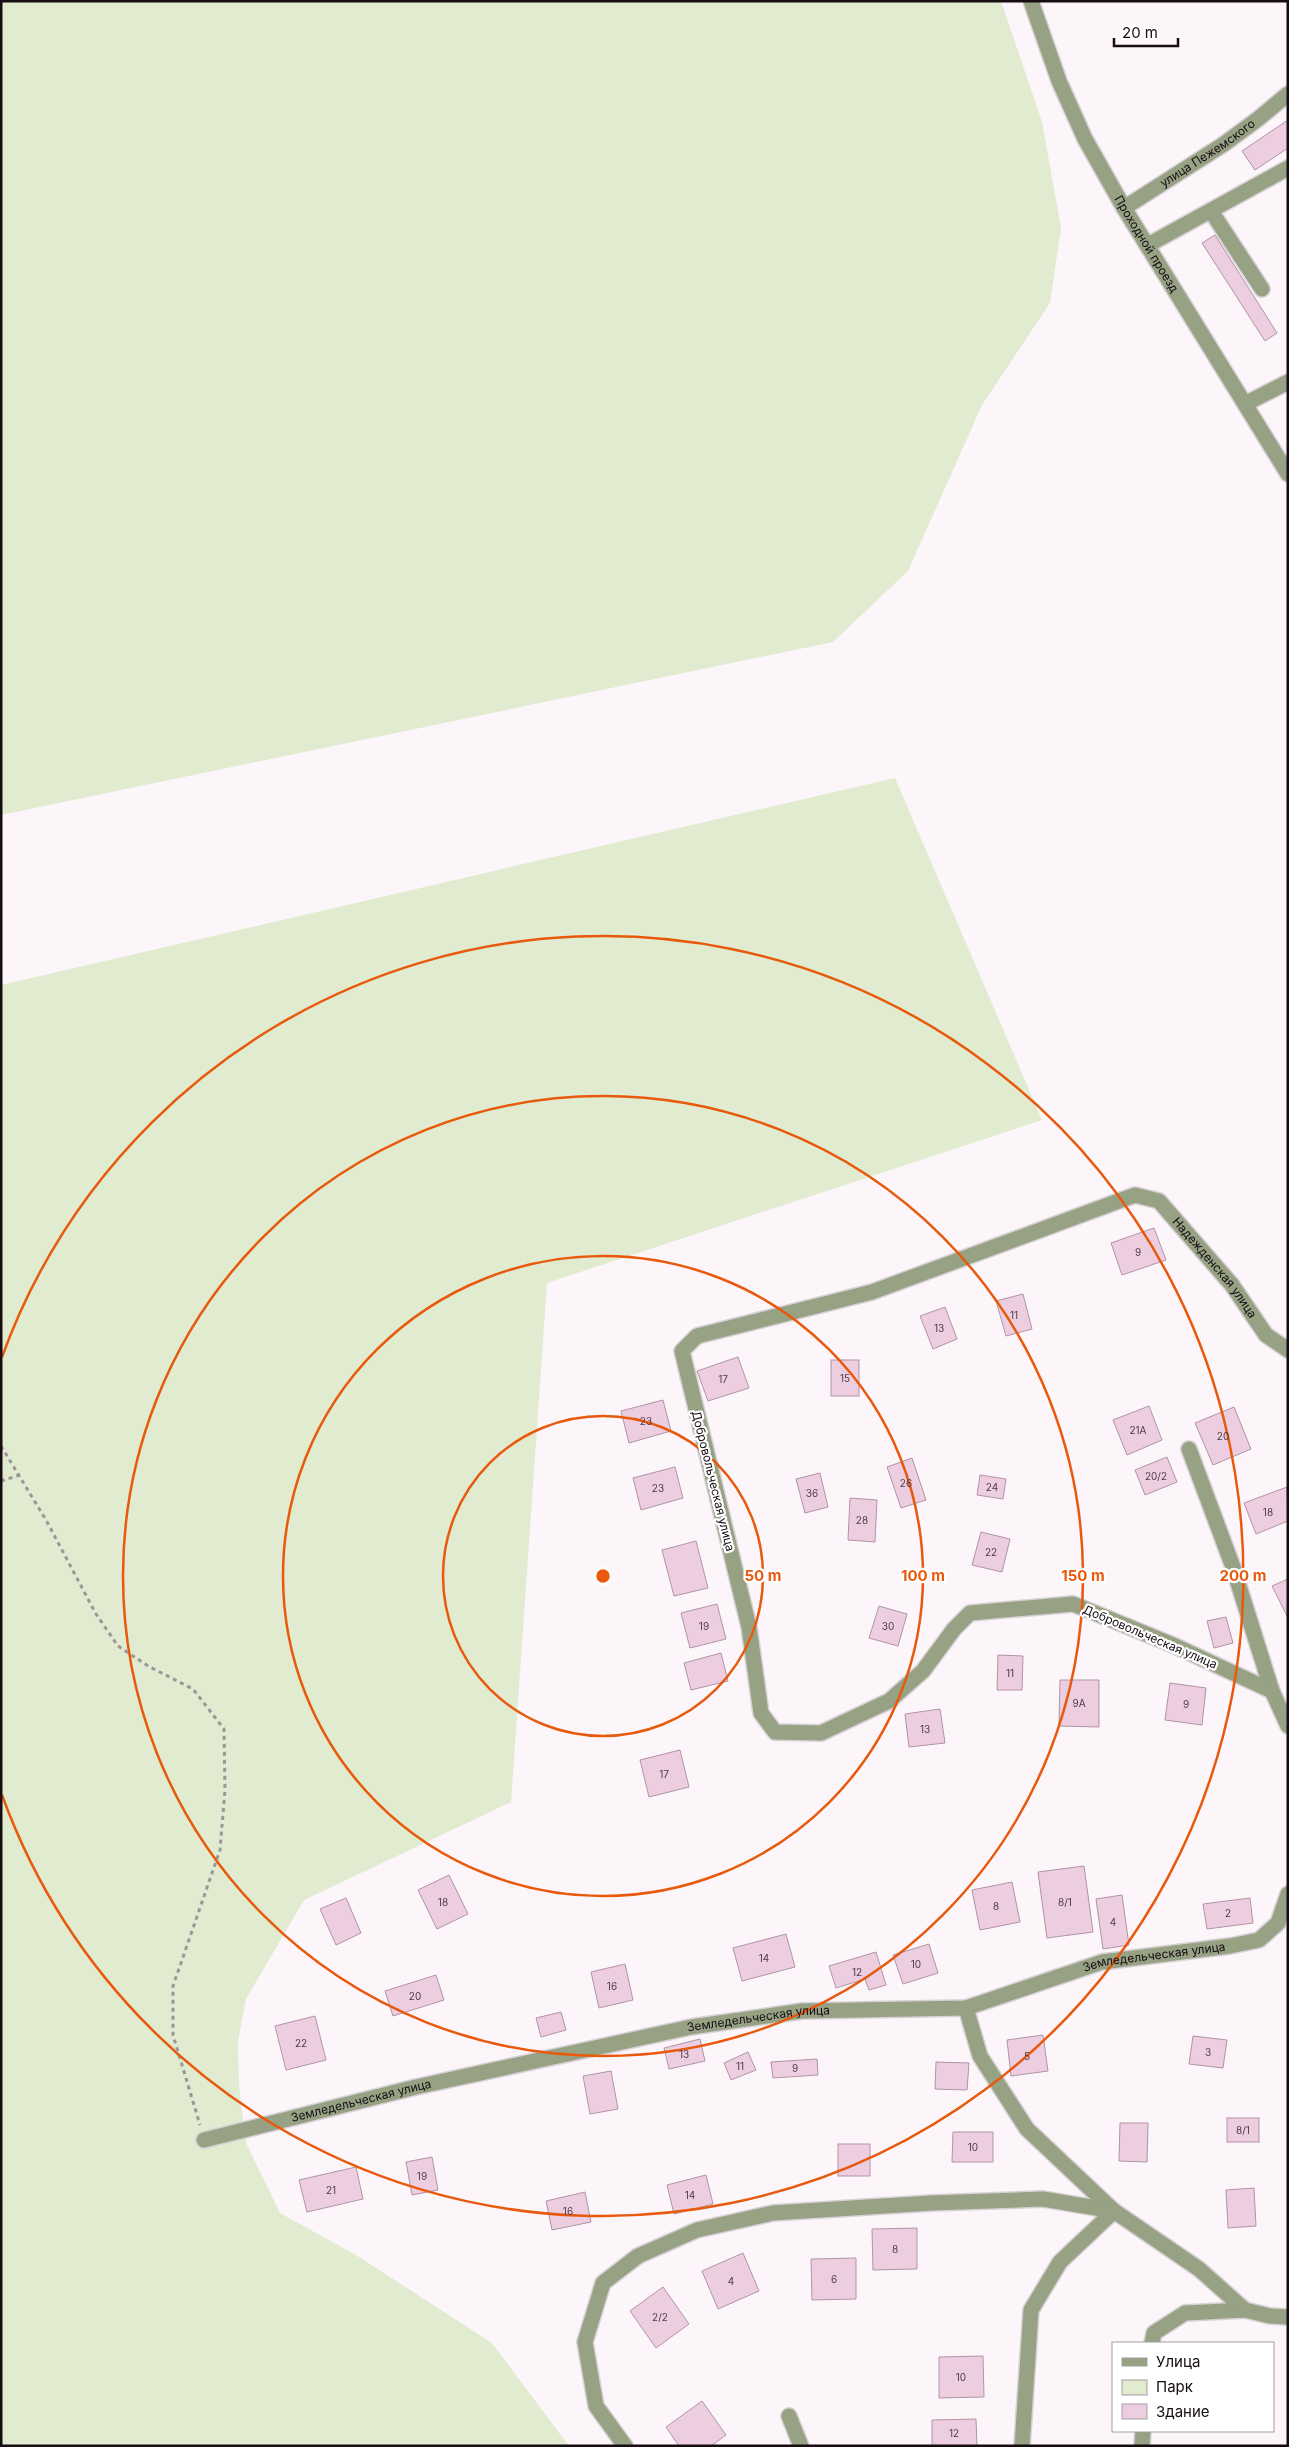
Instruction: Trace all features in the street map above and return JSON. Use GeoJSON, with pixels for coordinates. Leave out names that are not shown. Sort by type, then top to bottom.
{"type":"FeatureCollection","features":[{"type":"Feature","properties":{"kind":"street","name":"Проходной проезд"},"geometry":{"type":"LineString","coordinates":[[1031,1],[1059,81],[1085,139],[1124,208],[1288,474]]}},
{"type":"Feature","properties":{"kind":"street","name":"улица Пежемского"},"geometry":{"type":"LineString","coordinates":[[1124,208],[1224,144],[1258,120],[1288,94]]}},
{"type":"Feature","properties":{"kind":"street"},"geometry":{"type":"LineString","coordinates":[[1148,245],[1288,168]]}},
{"type":"Feature","properties":{"kind":"street"},"geometry":{"type":"LineString","coordinates":[[1211,211],[1262,289]]}},
{"type":"Feature","properties":{"kind":"street"},"geometry":{"type":"LineString","coordinates":[[1245,404],[1288,382]]}},
{"type":"Feature","properties":{"kind":"street","name":"Надежденская улица"},"geometry":{"type":"LineString","coordinates":[[682,1351],[696,1336],[872,1292],[1134,1195],[1158,1201],[1232,1285],[1266,1335],[1288,1350]]}},
{"type":"Feature","properties":{"kind":"street","name":"Добровольческая улица"},"geometry":{"type":"LineString","coordinates":[[682,1351],[750,1627],[761,1713],[775,1732],[821,1732],[890,1701],[923,1671],[954,1629],[970,1613],[1073,1604],[1173,1645],[1272,1691]]}},
{"type":"Feature","properties":{"kind":"street"},"geometry":{"type":"LineString","coordinates":[[1189,1449],[1233,1566],[1272,1691],[1288,1726]]}},
{"type":"Feature","properties":{"kind":"street","name":"Земледельческая улица"},"geometry":{"type":"LineString","coordinates":[[204,2140],[416,2087],[691,2027],[802,2011],[966,2008],[1102,1962],[1230,1946],[1259,1940],[1278,1923],[1288,1894]]}},
{"type":"Feature","properties":{"kind":"street"},"geometry":{"type":"LineString","coordinates":[[966,2008],[980,2056],[1027,2129],[1114,2211],[1199,2269],[1245,2310]]}},
{"type":"Feature","properties":{"kind":"street"},"geometry":{"type":"LineString","coordinates":[[626,2446],[596,2406],[586,2342],[603,2283],[638,2256],[697,2230],[773,2213],[931,2202],[1043,2199],[1114,2211]]}},
{"type":"Feature","properties":{"kind":"street"},"geometry":{"type":"LineString","coordinates":[[1022,2446],[1031,2310],[1060,2262],[1114,2211]]}},
{"type":"Feature","properties":{"kind":"street"},"geometry":{"type":"LineString","coordinates":[[1152,2342],[1154,2333],[1185,2313],[1245,2310],[1270,2316],[1288,2317]]}},
{"type":"Feature","properties":{"kind":"street"},"geometry":{"type":"LineString","coordinates":[[789,2416],[801,2446]]}},
{"type":"Feature","properties":{"kind":"street"},"geometry":{"type":"LineString","coordinates":[[1142,2446],[1143,2432]]}},
{"type":"Feature","properties":{"kind":"path"},"geometry":{"type":"LineString","coordinates":[[1,1446],[20,1476],[96,1614],[118,1646],[148,1666],[193,1689],[224,1729],[225,1790],[220,1850],[173,1986],[174,2035],[204,2140]]}},
{"type":"Feature","properties":{"kind":"path"},"geometry":{"type":"LineString","coordinates":[[1,1481],[20,1476]]}},
{"type":"Feature","properties":{"kind":"green space"},"geometry":{"type":"Polygon","coordinates":[[[1,1],[1001,1],[1042,122],[1061,228],[1050,303],[982,405],[908,571],[833,642],[1,815],[1,1]]]}},
{"type":"Feature","properties":{"kind":"green space"},"geometry":{"type":"Polygon","coordinates":[[[895,778],[1042,1120],[547,1283],[511,1802],[304,1900],[246,1999],[238,2041],[239,2085],[246,2143],[280,2213],[356,2255],[492,2343],[569,2446],[1,2446],[1,985],[895,778]]]}},
{"type":"Feature","properties":{"kind":"building"},"geometry":{"type":"Polygon","coordinates":[[[1288,120],[1288,148],[1255,170],[1242,151],[1288,120]]]}},
{"type":"Feature","properties":{"kind":"building"},"geometry":{"type":"Polygon","coordinates":[[[1215,235],[1277,333],[1265,341],[1202,243],[1215,235]]]}},
{"type":"Feature","properties":{"kind":"building"},"geometry":{"type":"Polygon","coordinates":[[[1154,1228],[1166,1260],[1122,1275],[1111,1243],[1154,1228]]]}},
{"type":"Feature","properties":{"kind":"building"},"geometry":{"type":"Polygon","coordinates":[[[1023,1294],[1032,1329],[1006,1336],[996,1301],[1023,1294]]]}},
{"type":"Feature","properties":{"kind":"building"},"geometry":{"type":"Polygon","coordinates":[[[945,1307],[957,1339],[933,1349],[920,1316],[945,1307]]]}},
{"type":"Feature","properties":{"kind":"building"},"geometry":{"type":"Polygon","coordinates":[[[738,1357],[749,1388],[708,1401],[697,1371],[738,1357]]]}},
{"type":"Feature","properties":{"kind":"building"},"geometry":{"type":"Polygon","coordinates":[[[831,1360],[859,1360],[859,1396],[831,1396],[831,1360]]]}},
{"type":"Feature","properties":{"kind":"building"},"geometry":{"type":"Polygon","coordinates":[[[663,1400],[671,1431],[629,1443],[621,1411],[663,1400]]]}},
{"type":"Feature","properties":{"kind":"building"},"geometry":{"type":"Polygon","coordinates":[[[1149,1406],[1162,1440],[1127,1455],[1113,1420],[1149,1406]]]}},
{"type":"Feature","properties":{"kind":"building"},"geometry":{"type":"Polygon","coordinates":[[[1234,1407],[1251,1449],[1213,1465],[1195,1423],[1234,1407]]]}},
{"type":"Feature","properties":{"kind":"building"},"geometry":{"type":"Polygon","coordinates":[[[1167,1457],[1177,1482],[1145,1495],[1135,1470],[1167,1457]]]}},
{"type":"Feature","properties":{"kind":"building"},"geometry":{"type":"Polygon","coordinates":[[[912,1458],[926,1500],[901,1508],[887,1467],[912,1458]]]}},
{"type":"Feature","properties":{"kind":"building"},"geometry":{"type":"Polygon","coordinates":[[[675,1467],[683,1498],[641,1510],[633,1478],[675,1467]]]}},
{"type":"Feature","properties":{"kind":"building"},"geometry":{"type":"Polygon","coordinates":[[[820,1473],[828,1507],[805,1513],[796,1479],[820,1473]]]}},
{"type":"Feature","properties":{"kind":"building"},"geometry":{"type":"Polygon","coordinates":[[[980,1475],[1006,1479],[1003,1499],[977,1495],[980,1475]]]}},
{"type":"Feature","properties":{"kind":"building"},"geometry":{"type":"Polygon","coordinates":[[[1287,1487],[1288,1521],[1256,1534],[1244,1503],[1287,1487]]]}},
{"type":"Feature","properties":{"kind":"building"},"geometry":{"type":"Polygon","coordinates":[[[850,1498],[877,1500],[875,1542],[848,1540],[850,1498]]]}},
{"type":"Feature","properties":{"kind":"building"},"geometry":{"type":"Polygon","coordinates":[[[981,1532],[1010,1539],[1002,1572],[972,1565],[981,1532]]]}},
{"type":"Feature","properties":{"kind":"building"},"geometry":{"type":"Polygon","coordinates":[[[696,1541],[708,1588],[674,1596],[662,1550],[696,1541]]]}},
{"type":"Feature","properties":{"kind":"building"},"geometry":{"type":"Polygon","coordinates":[[[1288,1579],[1288,1618],[1272,1586],[1288,1579]]]}},
{"type":"Feature","properties":{"kind":"building"},"geometry":{"type":"Polygon","coordinates":[[[717,1604],[726,1639],[690,1648],[681,1613],[717,1604]]]}},
{"type":"Feature","properties":{"kind":"building"},"geometry":{"type":"Polygon","coordinates":[[[879,1606],[907,1614],[898,1646],[869,1638],[879,1606]]]}},
{"type":"Feature","properties":{"kind":"building"},"geometry":{"type":"Polygon","coordinates":[[[1226,1617],[1233,1643],[1214,1648],[1207,1621],[1226,1617]]]}},
{"type":"Feature","properties":{"kind":"building"},"geometry":{"type":"Polygon","coordinates":[[[721,1653],[728,1681],[691,1690],[684,1663],[721,1653]]]}},
{"type":"Feature","properties":{"kind":"building"},"geometry":{"type":"Polygon","coordinates":[[[998,1655],[1023,1656],[1022,1690],[997,1690],[998,1655]]]}},
{"type":"Feature","properties":{"kind":"building"},"geometry":{"type":"Polygon","coordinates":[[[1060,1680],[1099,1680],[1099,1727],[1059,1726],[1060,1680]]]}},
{"type":"Feature","properties":{"kind":"building"},"geometry":{"type":"Polygon","coordinates":[[[1170,1683],[1206,1688],[1202,1725],[1165,1720],[1170,1683]]]}},
{"type":"Feature","properties":{"kind":"building"},"geometry":{"type":"Polygon","coordinates":[[[940,1709],[945,1743],[909,1747],[905,1714],[940,1709]]]}},
{"type":"Feature","properties":{"kind":"building"},"geometry":{"type":"Polygon","coordinates":[[[680,1750],[689,1787],[649,1797],[640,1760],[680,1750]]]}},
{"type":"Feature","properties":{"kind":"building"},"geometry":{"type":"Polygon","coordinates":[[[1084,1866],[1093,1932],[1047,1938],[1038,1872],[1084,1866]]]}},
{"type":"Feature","properties":{"kind":"building"},"geometry":{"type":"Polygon","coordinates":[[[449,1875],[468,1914],[437,1929],[418,1890],[449,1875]]]}},
{"type":"Feature","properties":{"kind":"building"},"geometry":{"type":"Polygon","coordinates":[[[1012,1882],[1020,1922],[980,1930],[972,1890],[1012,1882]]]}},
{"type":"Feature","properties":{"kind":"building"},"geometry":{"type":"Polygon","coordinates":[[[1122,1895],[1129,1945],[1103,1949],[1096,1899],[1122,1895]]]}},
{"type":"Feature","properties":{"kind":"building"},"geometry":{"type":"Polygon","coordinates":[[[346,1898],[361,1933],[336,1945],[320,1909],[346,1898]]]}},
{"type":"Feature","properties":{"kind":"building"},"geometry":{"type":"Polygon","coordinates":[[[1250,1898],[1253,1923],[1207,1929],[1203,1904],[1250,1898]]]}},
{"type":"Feature","properties":{"kind":"building"},"geometry":{"type":"Polygon","coordinates":[[[786,1934],[795,1967],[742,1981],[733,1948],[786,1934]]]}},
{"type":"Feature","properties":{"kind":"building"},"geometry":{"type":"Polygon","coordinates":[[[929,1944],[938,1973],[903,1984],[893,1955],[929,1944]]]}},
{"type":"Feature","properties":{"kind":"building"},"geometry":{"type":"Polygon","coordinates":[[[876,1952],[886,1985],[869,1990],[865,1979],[836,1988],[829,1966],[876,1952]]]}},
{"type":"Feature","properties":{"kind":"building"},"geometry":{"type":"Polygon","coordinates":[[[625,1964],[633,2000],[599,2008],[591,1972],[625,1964]]]}},
{"type":"Feature","properties":{"kind":"building"},"geometry":{"type":"Polygon","coordinates":[[[436,1975],[444,2000],[393,2016],[385,1991],[436,1975]]]}},
{"type":"Feature","properties":{"kind":"building"},"geometry":{"type":"Polygon","coordinates":[[[561,2012],[566,2030],[541,2037],[536,2018],[561,2012]]]}},
{"type":"Feature","properties":{"kind":"building"},"geometry":{"type":"Polygon","coordinates":[[[315,2016],[326,2060],[286,2070],[275,2026],[315,2016]]]}},
{"type":"Feature","properties":{"kind":"building"},"geometry":{"type":"Polygon","coordinates":[[[1043,2035],[1048,2071],[1011,2076],[1007,2040],[1043,2035]]]}},
{"type":"Feature","properties":{"kind":"building"},"geometry":{"type":"Polygon","coordinates":[[[1193,2036],[1227,2040],[1223,2068],[1189,2064],[1193,2036]]]}},
{"type":"Feature","properties":{"kind":"building"},"geometry":{"type":"Polygon","coordinates":[[[700,2039],[705,2061],[669,2069],[664,2048],[700,2039]]]}},
{"type":"Feature","properties":{"kind":"building"},"geometry":{"type":"Polygon","coordinates":[[[748,2052],[756,2070],[731,2080],[724,2063],[748,2052]]]}},
{"type":"Feature","properties":{"kind":"building"},"geometry":{"type":"Polygon","coordinates":[[[817,2059],[818,2075],[773,2078],[771,2062],[817,2059]]]}},
{"type":"Feature","properties":{"kind":"building"},"geometry":{"type":"Polygon","coordinates":[[[936,2062],[969,2063],[967,2090],[935,2089],[936,2062]]]}},
{"type":"Feature","properties":{"kind":"building"},"geometry":{"type":"Polygon","coordinates":[[[611,2071],[618,2109],[590,2114],[583,2076],[611,2071]]]}},
{"type":"Feature","properties":{"kind":"building"},"geometry":{"type":"Polygon","coordinates":[[[1227,2118],[1259,2118],[1259,2142],[1227,2142],[1227,2118]]]}},
{"type":"Feature","properties":{"kind":"building"},"geometry":{"type":"Polygon","coordinates":[[[1120,2123],[1148,2123],[1147,2162],[1119,2161],[1120,2123]]]}},
{"type":"Feature","properties":{"kind":"building"},"geometry":{"type":"Polygon","coordinates":[[[953,2132],[993,2132],[993,2162],[952,2162],[953,2132]]]}},
{"type":"Feature","properties":{"kind":"building"},"geometry":{"type":"Polygon","coordinates":[[[838,2144],[870,2144],[870,2176],[838,2176],[838,2144]]]}},
{"type":"Feature","properties":{"kind":"building"},"geometry":{"type":"Polygon","coordinates":[[[432,2157],[438,2190],[412,2195],[406,2162],[432,2157]]]}},
{"type":"Feature","properties":{"kind":"building"},"geometry":{"type":"Polygon","coordinates":[[[356,2167],[363,2199],[307,2212],[299,2180],[356,2167]]]}},
{"type":"Feature","properties":{"kind":"building"},"geometry":{"type":"Polygon","coordinates":[[[706,2175],[713,2204],[674,2214],[667,2185],[706,2175]]]}},
{"type":"Feature","properties":{"kind":"building"},"geometry":{"type":"Polygon","coordinates":[[[1254,2188],[1256,2226],[1228,2228],[1226,2190],[1254,2188]]]}},
{"type":"Feature","properties":{"kind":"building"},"geometry":{"type":"Polygon","coordinates":[[[585,2192],[591,2222],[552,2230],[546,2201],[585,2192]]]}},
{"type":"Feature","properties":{"kind":"building"},"geometry":{"type":"Polygon","coordinates":[[[917,2228],[917,2269],[873,2270],[872,2229],[917,2228]]]}},
{"type":"Feature","properties":{"kind":"building"},"geometry":{"type":"Polygon","coordinates":[[[743,2253],[759,2291],[718,2309],[702,2271],[743,2253]]]}},
{"type":"Feature","properties":{"kind":"building"},"geometry":{"type":"Polygon","coordinates":[[[856,2258],[856,2299],[812,2300],[811,2259],[856,2258]]]}},
{"type":"Feature","properties":{"kind":"building"},"geometry":{"type":"Polygon","coordinates":[[[663,2287],[689,2324],[656,2348],[630,2311],[663,2287]]]}},
{"type":"Feature","properties":{"kind":"building"},"geometry":{"type":"Polygon","coordinates":[[[983,2356],[984,2397],[939,2398],[939,2357],[983,2356]]]}},
{"type":"Feature","properties":{"kind":"building"},"geometry":{"type":"Polygon","coordinates":[[[702,2401],[726,2435],[711,2446],[679,2446],[666,2427],[702,2401]]]}},
{"type":"Feature","properties":{"kind":"building"},"geometry":{"type":"Polygon","coordinates":[[[976,2419],[977,2446],[932,2446],[932,2420],[976,2419]]]}}]}
